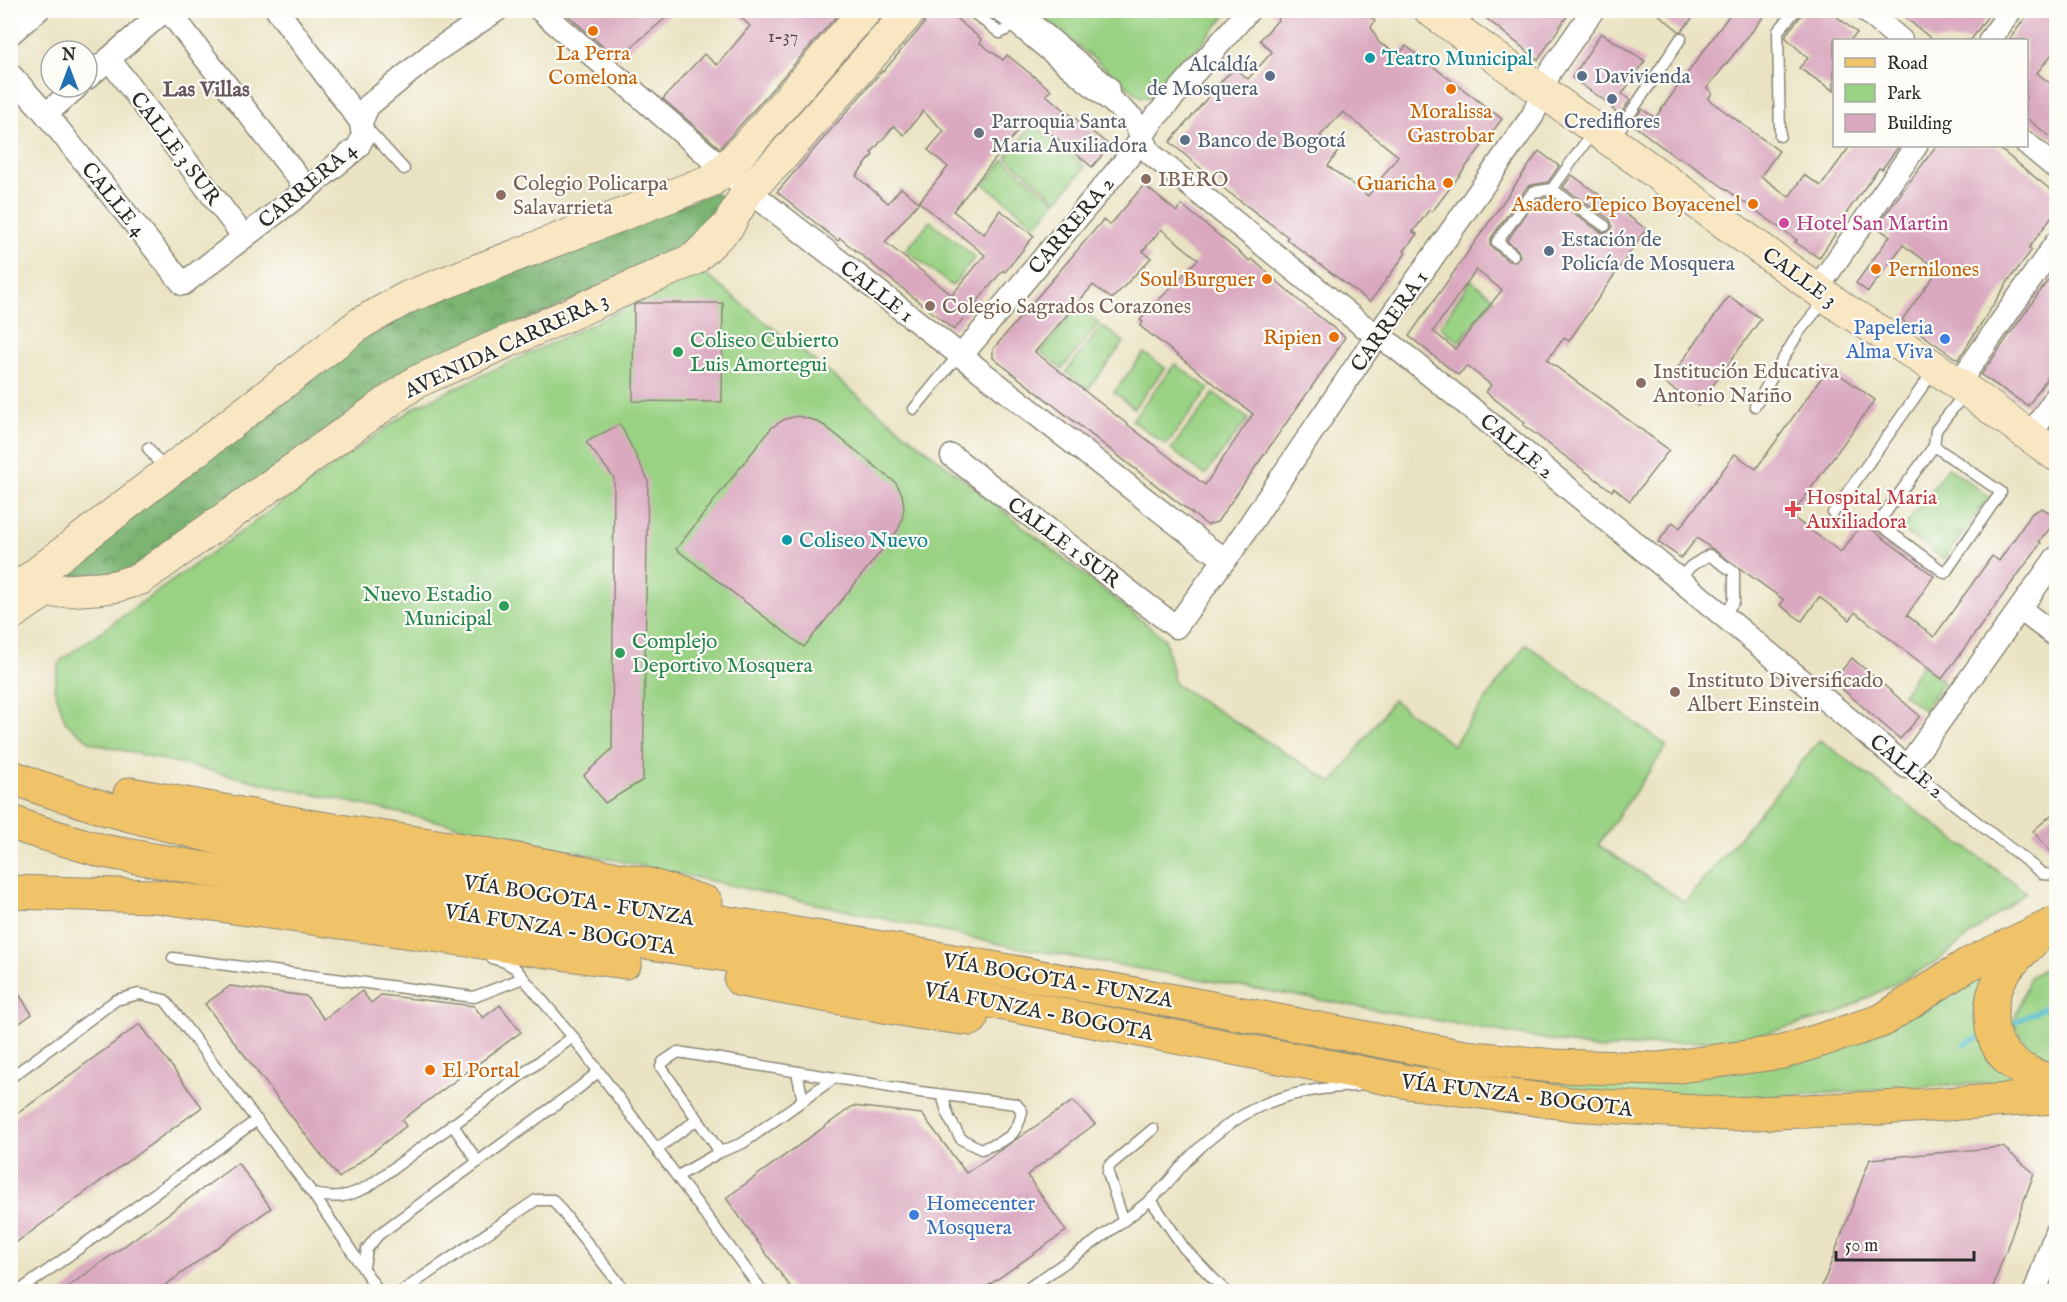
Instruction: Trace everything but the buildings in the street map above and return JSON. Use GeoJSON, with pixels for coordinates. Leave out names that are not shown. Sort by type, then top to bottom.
{"type":"FeatureCollection","features":[{"type":"Feature","properties":{"kind":"main road"},"geometry":{"type":"LineString","coordinates":[[10,594],[361,323],[408,297],[712,180],[724,170],[866,10]]}},
{"type":"Feature","properties":{"kind":"main road","name":"AVENIDA CARRERA 3"},"geometry":{"type":"LineString","coordinates":[[10,615],[44,592],[117,586],[140,579],[416,382],[694,259],[728,226],[748,190],[778,161],[911,10]]}},
{"type":"Feature","properties":{"kind":"main road","name":"CALLE 3"},"geometry":{"type":"LineString","coordinates":[[1430,10],[1823,293],[1953,381],[2056,455]]}},
{"type":"Feature","properties":{"kind":"main road"},"geometry":{"type":"LineString","coordinates":[[10,754],[70,779],[138,796],[308,826],[466,850],[649,885],[702,901],[771,931]]}},
{"type":"Feature","properties":{"kind":"main road","name":"VÍA BOGOTA - FUNZA"},"geometry":{"type":"LineString","coordinates":[[24,782],[107,809],[258,848],[865,945],[1464,1057],[1554,1066],[1659,1069],[1783,1052],[1881,1021],[1967,964],[2055,923]]}},
{"type":"Feature","properties":{"kind":"main road","name":"VÍA FUNZA - BOGOTA"},"geometry":{"type":"LineString","coordinates":[[20,825],[103,851],[385,901],[859,976],[1414,1083],[1572,1104],[1728,1114],[1881,1108],[2056,1097]]}},
{"type":"Feature","properties":{"kind":"main road"},"geometry":{"type":"LineString","coordinates":[[10,892],[155,896],[710,975],[923,1013],[1072,1033],[1224,1047]]}},
{"type":"Feature","properties":{"kind":"main road"},"geometry":{"type":"LineString","coordinates":[[2055,923],[2009,964],[1999,981],[1991,1004],[1991,1025],[1997,1043],[2007,1059],[2034,1076],[2056,1083]]}},
{"type":"Feature","properties":{"kind":"street"},"geometry":{"type":"LineString","coordinates":[[10,34],[38,10]]}},
{"type":"Feature","properties":{"kind":"street"},"geometry":{"type":"LineString","coordinates":[[99,68],[166,10],[307,189]]}},
{"type":"Feature","properties":{"kind":"street"},"geometry":{"type":"LineString","coordinates":[[277,10],[361,122]]}},
{"type":"Feature","properties":{"kind":"street","name":"CARRERA 4"},"geometry":{"type":"LineString","coordinates":[[183,284],[358,147],[363,137],[361,122],[368,106],[434,52],[497,10]]}},
{"type":"Feature","properties":{"kind":"street","name":"CALLE 1"},"geometry":{"type":"LineString","coordinates":[[540,10],[748,190],[1208,548],[1225,558]]}},
{"type":"Feature","properties":{"kind":"street","name":"CARRERA 2"},"geometry":{"type":"LineString","coordinates":[[961,356],[1131,154],[1141,136],[1249,10]]}},
{"type":"Feature","properties":{"kind":"street","name":"CARRERA 1"},"geometry":{"type":"LineString","coordinates":[[1176,627],[1232,551],[1378,336],[1533,115],[1550,72],[1593,10]]}},
{"type":"Feature","properties":{"kind":"street"},"geometry":{"type":"LineString","coordinates":[[1865,10],[1901,39]]}},
{"type":"Feature","properties":{"kind":"street"},"geometry":{"type":"LineString","coordinates":[[1991,39],[2011,10]]}},
{"type":"Feature","properties":{"kind":"street","name":"CALLE 2"},"geometry":{"type":"LineString","coordinates":[[1014,15],[1132,118],[1151,154],[1378,336],[1395,346],[1907,767]]}},
{"type":"Feature","properties":{"kind":"street","name":"CALLE 3 SUR"},"geometry":{"type":"LineString","coordinates":[[109,59],[244,237]]}},
{"type":"Feature","properties":{"kind":"street","name":"CALLE 4"},"geometry":{"type":"LineString","coordinates":[[10,74],[46,114],[183,284]]}},
{"type":"Feature","properties":{"kind":"street"},"geometry":{"type":"LineString","coordinates":[[46,114],[63,99]]}},
{"type":"Feature","properties":{"kind":"street"},"geometry":{"type":"LineString","coordinates":[[2028,145],[2056,168]]}},
{"type":"Feature","properties":{"kind":"street"},"geometry":{"type":"LineString","coordinates":[[1823,293],[1915,147]]}},
{"type":"Feature","properties":{"kind":"street"},"geometry":{"type":"LineString","coordinates":[[1953,381],[2056,243]]}},
{"type":"Feature","properties":{"kind":"street"},"geometry":{"type":"LineString","coordinates":[[2030,436],[2056,397]]}},
{"type":"Feature","properties":{"kind":"street","name":"CALLE 1 SUR"},"geometry":{"type":"LineString","coordinates":[[952,456],[1176,627]]}},
{"type":"Feature","properties":{"kind":"street"},"geometry":{"type":"LineString","coordinates":[[1907,767],[2056,558]]}},
{"type":"Feature","properties":{"kind":"street"},"geometry":{"type":"LineString","coordinates":[[2020,609],[2056,636]]}},
{"type":"Feature","properties":{"kind":"street"},"geometry":{"type":"LineString","coordinates":[[2035,1292],[2056,1232]]}},
{"type":"Feature","properties":{"kind":"lane"},"geometry":{"type":"LineString","coordinates":[[970,10],[1000,33],[1014,15]]}},
{"type":"Feature","properties":{"kind":"lane"},"geometry":{"type":"LineString","coordinates":[[1780,136],[1778,31],[1796,10]]}},
{"type":"Feature","properties":{"kind":"lane"},"geometry":{"type":"LineString","coordinates":[[1513,255],[1497,242],[1533,192],[1552,189],[1603,136],[1681,38]]}},
{"type":"Feature","properties":{"kind":"lane"},"geometry":{"type":"LineString","coordinates":[[361,122],[404,169]]}},
{"type":"Feature","properties":{"kind":"lane"},"geometry":{"type":"LineString","coordinates":[[1552,189],[1605,226]]}},
{"type":"Feature","properties":{"kind":"lane"},"geometry":{"type":"LineString","coordinates":[[1755,406],[1823,293]]}},
{"type":"Feature","properties":{"kind":"lane"},"geometry":{"type":"LineString","coordinates":[[914,410],[952,363],[961,356]]}},
{"type":"Feature","properties":{"kind":"lane"},"geometry":{"type":"LineString","coordinates":[[1934,446],[2001,492],[1945,573],[1878,523],[1934,446],[1936,430],[1953,381]]}},
{"type":"Feature","properties":{"kind":"lane"},"geometry":{"type":"LineString","coordinates":[[1833,513],[1953,381]]}},
{"type":"Feature","properties":{"kind":"lane"},"geometry":{"type":"LineString","coordinates":[[148,448],[167,473]]}},
{"type":"Feature","properties":{"kind":"lane"},"geometry":{"type":"LineString","coordinates":[[1679,579],[1691,566],[1709,555],[1734,572],[1734,601],[1724,615]]}},
{"type":"Feature","properties":{"kind":"lane","name":"CALLE 2"},"geometry":{"type":"LineString","coordinates":[[1907,767],[2043,874],[2056,875]]}},
{"type":"Feature","properties":{"kind":"lane"},"geometry":{"type":"LineString","coordinates":[[155,896],[238,917],[320,930]]}},
{"type":"Feature","properties":{"kind":"lane"},"geometry":{"type":"LineString","coordinates":[[481,957],[505,962],[515,968],[573,1037],[763,1292]]}},
{"type":"Feature","properties":{"kind":"lane"},"geometry":{"type":"LineString","coordinates":[[174,958],[474,997],[523,978]]}},
{"type":"Feature","properties":{"kind":"lane"},"geometry":{"type":"LineString","coordinates":[[10,1078],[116,1000],[139,994],[165,1000],[314,1194],[378,1292]]}},
{"type":"Feature","properties":{"kind":"lane"},"geometry":{"type":"LineString","coordinates":[[314,1194],[339,1198],[369,1186],[573,1037]]}},
{"type":"Feature","properties":{"kind":"lane"},"geometry":{"type":"LineString","coordinates":[[720,1152],[661,1067],[663,1062],[678,1052],[942,1095],[1017,1104],[1022,1111],[1020,1125],[1005,1141],[981,1149],[961,1139],[949,1118],[942,1095]]}},
{"type":"Feature","properties":{"kind":"lane"},"geometry":{"type":"LineString","coordinates":[[363,1266],[367,1249],[378,1234],[598,1072]]}},
{"type":"Feature","properties":{"kind":"lane"},"geometry":{"type":"LineString","coordinates":[[797,1072],[803,1101]]}},
{"type":"Feature","properties":{"kind":"lane"},"geometry":{"type":"LineString","coordinates":[[678,1176],[720,1152],[743,1143],[834,1078]]}},
{"type":"Feature","properties":{"kind":"lane"},"geometry":{"type":"LineString","coordinates":[[1023,1292],[1151,1200],[1194,1153],[1254,1107],[1290,1094],[1331,1087],[1414,1083]]}},
{"type":"Feature","properties":{"kind":"lane"},"geometry":{"type":"LineString","coordinates":[[657,1148],[698,1119]]}},
{"type":"Feature","properties":{"kind":"lane"},"geometry":{"type":"LineString","coordinates":[[18,1292],[257,1120]]}},
{"type":"Feature","properties":{"kind":"lane"},"geometry":{"type":"LineString","coordinates":[[452,1124],[478,1162]]}},
{"type":"Feature","properties":{"kind":"lane"},"geometry":{"type":"LineString","coordinates":[[1123,1220],[1108,1173],[1109,1166],[1152,1129]]}},
{"type":"Feature","properties":{"kind":"lane"},"geometry":{"type":"LineString","coordinates":[[401,1292],[536,1200],[553,1200],[626,1292]]}},
{"type":"Feature","properties":{"kind":"lane"},"geometry":{"type":"LineString","coordinates":[[1151,1200],[1184,1248],[1226,1292]]}},
{"type":"Feature","properties":{"kind":"green space"},"geometry":{"type":"Polygon","coordinates":[[[1035,11],[1230,11],[1156,94],[1141,97],[1035,11]]]}},
{"type":"Feature","properties":{"kind":"green space"},"geometry":{"type":"Polygon","coordinates":[[[1033,124],[1085,167],[1058,200],[1006,157],[1033,124]]]}},
{"type":"Feature","properties":{"kind":"green space"},"geometry":{"type":"Polygon","coordinates":[[[1004,160],[1056,201],[1036,225],[984,184],[1004,160]]]}},
{"type":"Feature","properties":{"kind":"green space"},"geometry":{"type":"Polygon","coordinates":[[[715,192],[727,201],[687,252],[408,370],[134,573],[58,576],[375,326],[715,192]]]}},
{"type":"Feature","properties":{"kind":"green space"},"geometry":{"type":"Polygon","coordinates":[[[930,221],[975,257],[952,286],[906,250],[930,221]]]}},
{"type":"Feature","properties":{"kind":"green space","name":"Complejo Deportivo Mosquera"},"geometry":{"type":"Polygon","coordinates":[[[702,272],[1165,639],[1175,684],[1333,783],[1393,700],[1453,745],[1526,644],[1667,746],[1598,845],[1685,902],[1820,740],[2026,892],[1934,963],[1837,1014],[1751,1037],[1601,1049],[1009,946],[271,785],[92,743],[66,723],[54,688],[60,661],[417,406],[702,272]]]}},
{"type":"Feature","properties":{"kind":"green space"},"geometry":{"type":"Polygon","coordinates":[[[1471,280],[1494,298],[1459,342],[1440,326],[1471,280]]]}},
{"type":"Feature","properties":{"kind":"green space"},"geometry":{"type":"Polygon","coordinates":[[[1078,306],[1099,323],[1062,369],[1041,352],[1078,306]]]}},
{"type":"Feature","properties":{"kind":"green space"},"geometry":{"type":"Polygon","coordinates":[[[1102,326],[1124,342],[1088,389],[1066,372],[1102,326]]]}},
{"type":"Feature","properties":{"kind":"green space"},"geometry":{"type":"Polygon","coordinates":[[[1144,353],[1165,368],[1134,408],[1114,392],[1144,353]]]}},
{"type":"Feature","properties":{"kind":"green space"},"geometry":{"type":"Polygon","coordinates":[[[1175,364],[1209,389],[1166,445],[1132,420],[1175,364]]]}},
{"type":"Feature","properties":{"kind":"green space"},"geometry":{"type":"Polygon","coordinates":[[[1214,393],[1248,419],[1205,475],[1171,449],[1214,393]]]}},
{"type":"Feature","properties":{"kind":"green space"},"geometry":{"type":"Polygon","coordinates":[[[1948,467],[1989,497],[1944,559],[1902,530],[1948,467]]]}},
{"type":"Feature","properties":{"kind":"green space"},"geometry":{"type":"Polygon","coordinates":[[[1922,664],[1943,682],[1924,710],[1903,694],[1922,664]]]}},
{"type":"Feature","properties":{"kind":"green space"},"geometry":{"type":"Polygon","coordinates":[[[768,939],[1477,1073],[1619,1085],[1744,1067],[1986,970],[2020,1081],[1751,1098],[1651,1101],[1389,1067],[768,939]]]}},
{"type":"Feature","properties":{"kind":"green space"},"geometry":{"type":"Polygon","coordinates":[[[2056,961],[2056,1059],[2032,1052],[2013,1023],[2030,977],[2056,961]]]}},
{"type":"Feature","properties":{"kind":"waterway"},"geometry":{"type":"LineString","coordinates":[[2003,1028],[2056,1002]]}},
{"type":"Feature","properties":{"kind":"waterway"},"geometry":{"type":"LineString","coordinates":[[1965,1044],[1978,1038]]}},
{"type":"Feature","properties":{"kind":"place","name":"La Perra Comelona"},"geometry":{"type":"Point","coordinates":[593,31]}},
{"type":"Feature","properties":{"kind":"place","name":"Teatro Municipal"},"geometry":{"type":"Point","coordinates":[1370,58]}},
{"type":"Feature","properties":{"kind":"place","name":"Alcaldía de Mosquera"},"geometry":{"type":"Point","coordinates":[1270,76]}},
{"type":"Feature","properties":{"kind":"place","name":"Davivienda"},"geometry":{"type":"Point","coordinates":[1582,76]}},
{"type":"Feature","properties":{"kind":"place","name":"Moralissa Gastrobar"},"geometry":{"type":"Point","coordinates":[1451,89]}},
{"type":"Feature","properties":{"kind":"place","name":"Crediflores"},"geometry":{"type":"Point","coordinates":[1612,99]}},
{"type":"Feature","properties":{"kind":"place","name":"Parroquia Santa Maria Auxiliadora"},"geometry":{"type":"Point","coordinates":[979,133]}},
{"type":"Feature","properties":{"kind":"place","name":"Banco de Bogotá"},"geometry":{"type":"Point","coordinates":[1185,140]}},
{"type":"Feature","properties":{"kind":"place","name":"IBERO"},"geometry":{"type":"Point","coordinates":[1146,179]}},
{"type":"Feature","properties":{"kind":"place","name":"Guaricha"},"geometry":{"type":"Point","coordinates":[1448,183]}},
{"type":"Feature","properties":{"kind":"place","name":"Colegio Policarpa Salavarrieta"},"geometry":{"type":"Point","coordinates":[501,195]}},
{"type":"Feature","properties":{"kind":"place","name":"Asadero Tepico Boyacenel"},"geometry":{"type":"Point","coordinates":[1753,204]}},
{"type":"Feature","properties":{"kind":"place","name":"Hotel San Martin"},"geometry":{"type":"Point","coordinates":[1784,223]}},
{"type":"Feature","properties":{"kind":"place","name":"Estación de Policía de Mosquera"},"geometry":{"type":"Point","coordinates":[1549,251]}},
{"type":"Feature","properties":{"kind":"place","name":"Pernilones"},"geometry":{"type":"Point","coordinates":[1876,269]}},
{"type":"Feature","properties":{"kind":"place","name":"Soul Burguer"},"geometry":{"type":"Point","coordinates":[1267,279]}},
{"type":"Feature","properties":{"kind":"place","name":"Colegio Sagrados Corazones"},"geometry":{"type":"Point","coordinates":[930,306]}},
{"type":"Feature","properties":{"kind":"place","name":"Ripien"},"geometry":{"type":"Point","coordinates":[1334,337]}},
{"type":"Feature","properties":{"kind":"place","name":"Papeleria Alma Viva"},"geometry":{"type":"Point","coordinates":[1945,339]}},
{"type":"Feature","properties":{"kind":"place","name":"Coliseo Cubierto Luis Amortegui"},"geometry":{"type":"Point","coordinates":[678,352]}},
{"type":"Feature","properties":{"kind":"place","name":"Institución Educativa Antonio Nariño"},"geometry":{"type":"Point","coordinates":[1641,383]}},
{"type":"Feature","properties":{"kind":"place","name":"Hospital Maria Auxiliadora"},"geometry":{"type":"Point","coordinates":[1793,509]}},
{"type":"Feature","properties":{"kind":"place","name":"Coliseo Nuevo"},"geometry":{"type":"Point","coordinates":[787,540]}},
{"type":"Feature","properties":{"kind":"place","name":"Nuevo Estadio Municipal"},"geometry":{"type":"Point","coordinates":[504,606]}},
{"type":"Feature","properties":{"kind":"place","name":"Complejo Deportivo Mosquera"},"geometry":{"type":"Point","coordinates":[620,653]}},
{"type":"Feature","properties":{"kind":"place","name":"Instituto Diversificado Albert Einstein"},"geometry":{"type":"Point","coordinates":[1675,692]}},
{"type":"Feature","properties":{"kind":"place","name":"El Portal"},"geometry":{"type":"Point","coordinates":[430,1070]}},
{"type":"Feature","properties":{"kind":"place","name":"Homecenter Mosquera"},"geometry":{"type":"Point","coordinates":[914,1215]}},
{"type":"Feature","properties":{"kind":"district","name":"Las Villas"},"geometry":{"type":"Point","coordinates":[206,88]}}]}
